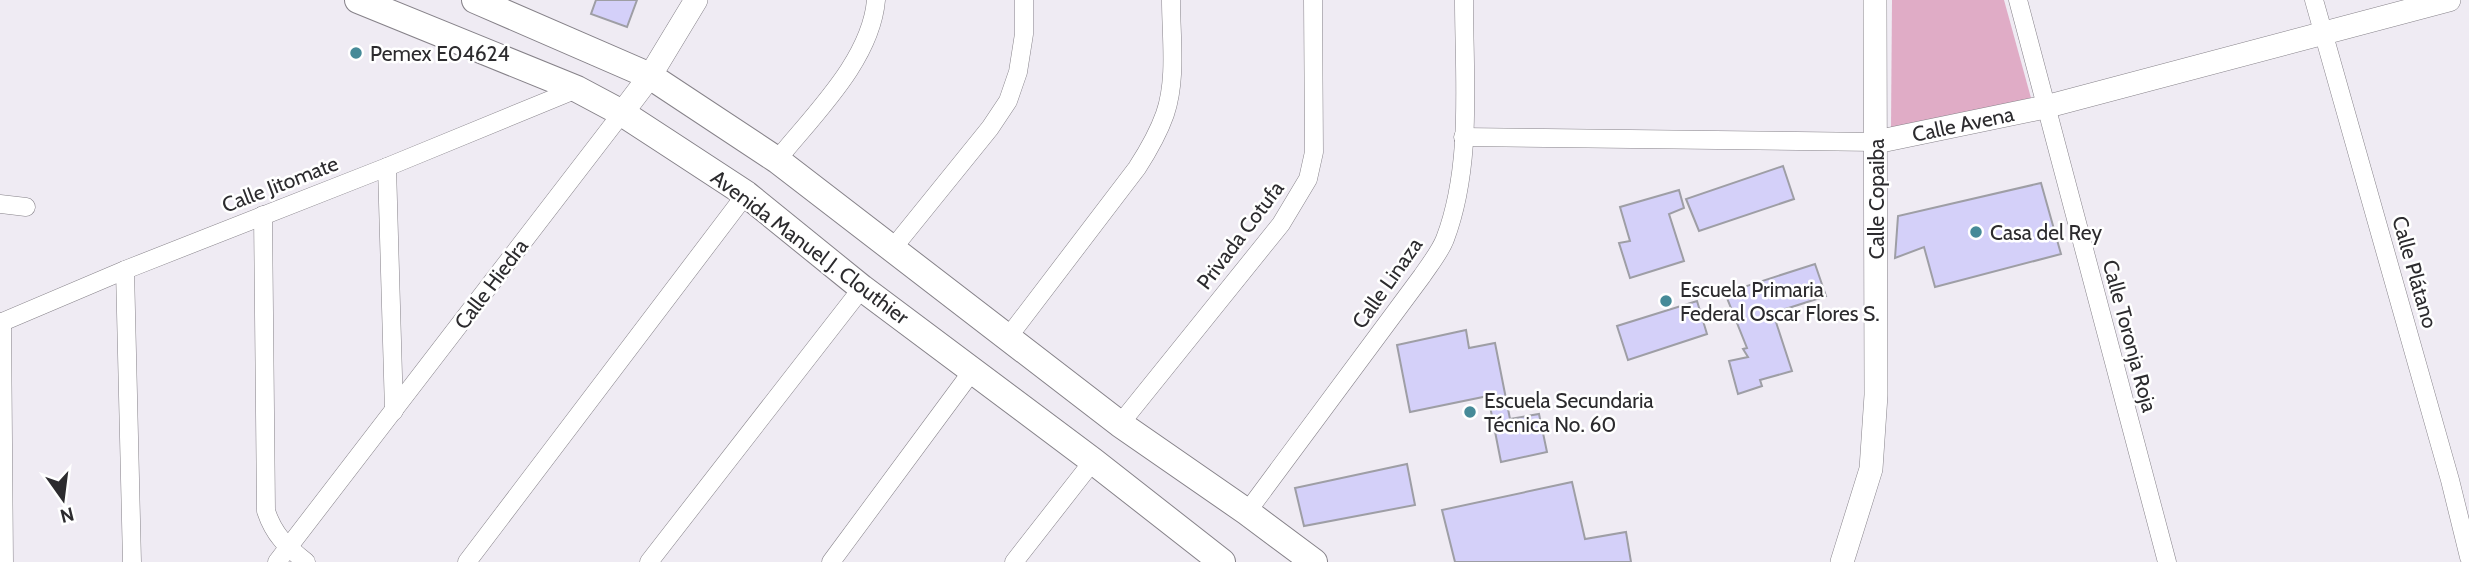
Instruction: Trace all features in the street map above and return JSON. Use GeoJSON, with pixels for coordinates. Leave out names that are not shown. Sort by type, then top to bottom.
{"type":"FeatureCollection","features":[{"type":"Feature","properties":{"kind":"main road","name":"Avenida Manuel J. Clouthier"},"geometry":{"type":"LineString","coordinates":[[358,0],[577,89],[622,113],[746,194],[862,288],[1093,461],[1209,558]]}},
{"type":"Feature","properties":{"kind":"main road"},"geometry":{"type":"LineString","coordinates":[[475,0],[650,76],[777,160],[1120,424],[1314,562]]}},
{"type":"Feature","properties":{"kind":"street","name":"Calle Hiedra"},"geometry":{"type":"LineString","coordinates":[[283,555],[650,76],[696,0]]}},
{"type":"Feature","properties":{"kind":"street"},"geometry":{"type":"LineString","coordinates":[[777,160],[860,54],[872,30],[876,0]]}},
{"type":"Feature","properties":{"kind":"street"},"geometry":{"type":"LineString","coordinates":[[893,248],[990,128],[1008,101],[1018,72],[1024,34],[1024,0]]}},
{"type":"Feature","properties":{"kind":"street"},"geometry":{"type":"LineString","coordinates":[[1009,336],[1137,168],[1154,140],[1165,113],[1170,88],[1171,0]]}},
{"type":"Feature","properties":{"kind":"street","name":"Privada Cotufa"},"geometry":{"type":"LineString","coordinates":[[1120,424],[1281,225],[1308,179],[1314,152],[1314,0]]}},
{"type":"Feature","properties":{"kind":"street","name":"Calle Linaza"},"geometry":{"type":"LineString","coordinates":[[1247,512],[1422,276],[1444,242],[1455,205],[1463,137],[1464,0]]}},
{"type":"Feature","properties":{"kind":"street","name":"Calle Copaiba"},"geometry":{"type":"LineString","coordinates":[[1842,562],[1871,469],[1877,371],[1875,0]]}},
{"type":"Feature","properties":{"kind":"street","name":"Calle Toronja Roja"},"geometry":{"type":"LineString","coordinates":[[2018,0],[2167,562]]}},
{"type":"Feature","properties":{"kind":"street","name":"Calle Plátano"},"geometry":{"type":"LineString","coordinates":[[2314,0],[2469,556]]}},
{"type":"Feature","properties":{"kind":"street","name":"Calle Avena"},"geometry":{"type":"LineString","coordinates":[[1463,137],[1875,142],[2045,107],[2449,0]]}},
{"type":"Feature","properties":{"kind":"street","name":"Calle Jitomate"},"geometry":{"type":"LineString","coordinates":[[1,323],[124,270],[577,89]]}},
{"type":"Feature","properties":{"kind":"street"},"geometry":{"type":"LineString","coordinates":[[387,167],[394,411]]}},
{"type":"Feature","properties":{"kind":"street"},"geometry":{"type":"LineString","coordinates":[[467,562],[746,194]]}},
{"type":"Feature","properties":{"kind":"street"},"geometry":{"type":"LineString","coordinates":[[0,204],[26,206]]}},
{"type":"Feature","properties":{"kind":"street"},"geometry":{"type":"LineString","coordinates":[[263,215],[266,511],[283,555],[306,562]]}},
{"type":"Feature","properties":{"kind":"street"},"geometry":{"type":"LineString","coordinates":[[124,270],[132,562]]}},
{"type":"Feature","properties":{"kind":"street"},"geometry":{"type":"LineString","coordinates":[[649,562],[862,288]]}},
{"type":"Feature","properties":{"kind":"street"},"geometry":{"type":"LineString","coordinates":[[1,323],[4,562]]}},
{"type":"Feature","properties":{"kind":"street"},"geometry":{"type":"LineString","coordinates":[[831,562],[974,370]]}},
{"type":"Feature","properties":{"kind":"street"},"geometry":{"type":"LineString","coordinates":[[1014,562],[1093,461]]}},
{"type":"Feature","properties":{"kind":"shaded area"},"geometry":{"type":"Polygon","coordinates":[[[1892,0],[2004,0],[2031,98],[1891,129],[1892,0]]]}},
{"type":"Feature","properties":{"kind":"building"},"geometry":{"type":"Polygon","coordinates":[[[596,0],[637,0],[627,27],[591,14],[596,0]]]}},
{"type":"Feature","properties":{"kind":"building"},"geometry":{"type":"Polygon","coordinates":[[[1783,166],[1794,199],[1699,231],[1686,199],[1783,166]]]}},
{"type":"Feature","properties":{"kind":"building","name":"Casa del Rey"},"geometry":{"type":"Polygon","coordinates":[[[2041,183],[2061,254],[1935,287],[1924,247],[1895,258],[1898,216],[2041,183]]]}},
{"type":"Feature","properties":{"kind":"building"},"geometry":{"type":"Polygon","coordinates":[[[1679,190],[1684,208],[1669,214],[1684,261],[1630,278],[1619,243],[1630,241],[1620,207],[1679,190]]]}},
{"type":"Feature","properties":{"kind":"building"},"geometry":{"type":"Polygon","coordinates":[[[1815,264],[1826,296],[1773,313],[1792,371],[1760,380],[1762,386],[1738,394],[1729,361],[1748,357],[1743,349],[1747,348],[1725,293],[1815,264]]]}},
{"type":"Feature","properties":{"kind":"building"},"geometry":{"type":"Polygon","coordinates":[[[1697,301],[1707,334],[1628,360],[1617,326],[1697,301]]]}},
{"type":"Feature","properties":{"kind":"building"},"geometry":{"type":"Polygon","coordinates":[[[1466,330],[1469,348],[1495,343],[1510,419],[1539,414],[1547,452],[1501,462],[1488,396],[1410,412],[1397,345],[1466,330]]]}},
{"type":"Feature","properties":{"kind":"building"},"geometry":{"type":"Polygon","coordinates":[[[1407,464],[1415,505],[1304,526],[1295,488],[1407,464]]]}},
{"type":"Feature","properties":{"kind":"building"},"geometry":{"type":"Polygon","coordinates":[[[1572,482],[1585,539],[1626,532],[1631,562],[1455,562],[1442,510],[1572,482]]]}},
{"type":"Feature","properties":{"kind":"place","name":"Pemex E04624"},"geometry":{"type":"Point","coordinates":[356,53]}},
{"type":"Feature","properties":{"kind":"place","name":"Casa del Rey"},"geometry":{"type":"Point","coordinates":[1976,232]}},
{"type":"Feature","properties":{"kind":"place","name":"Escuela Primaria Federal Oscar Flores S."},"geometry":{"type":"Point","coordinates":[1666,301]}},
{"type":"Feature","properties":{"kind":"place","name":"Escuela Secundaria Técnica No. 60"},"geometry":{"type":"Point","coordinates":[1470,412]}}]}
